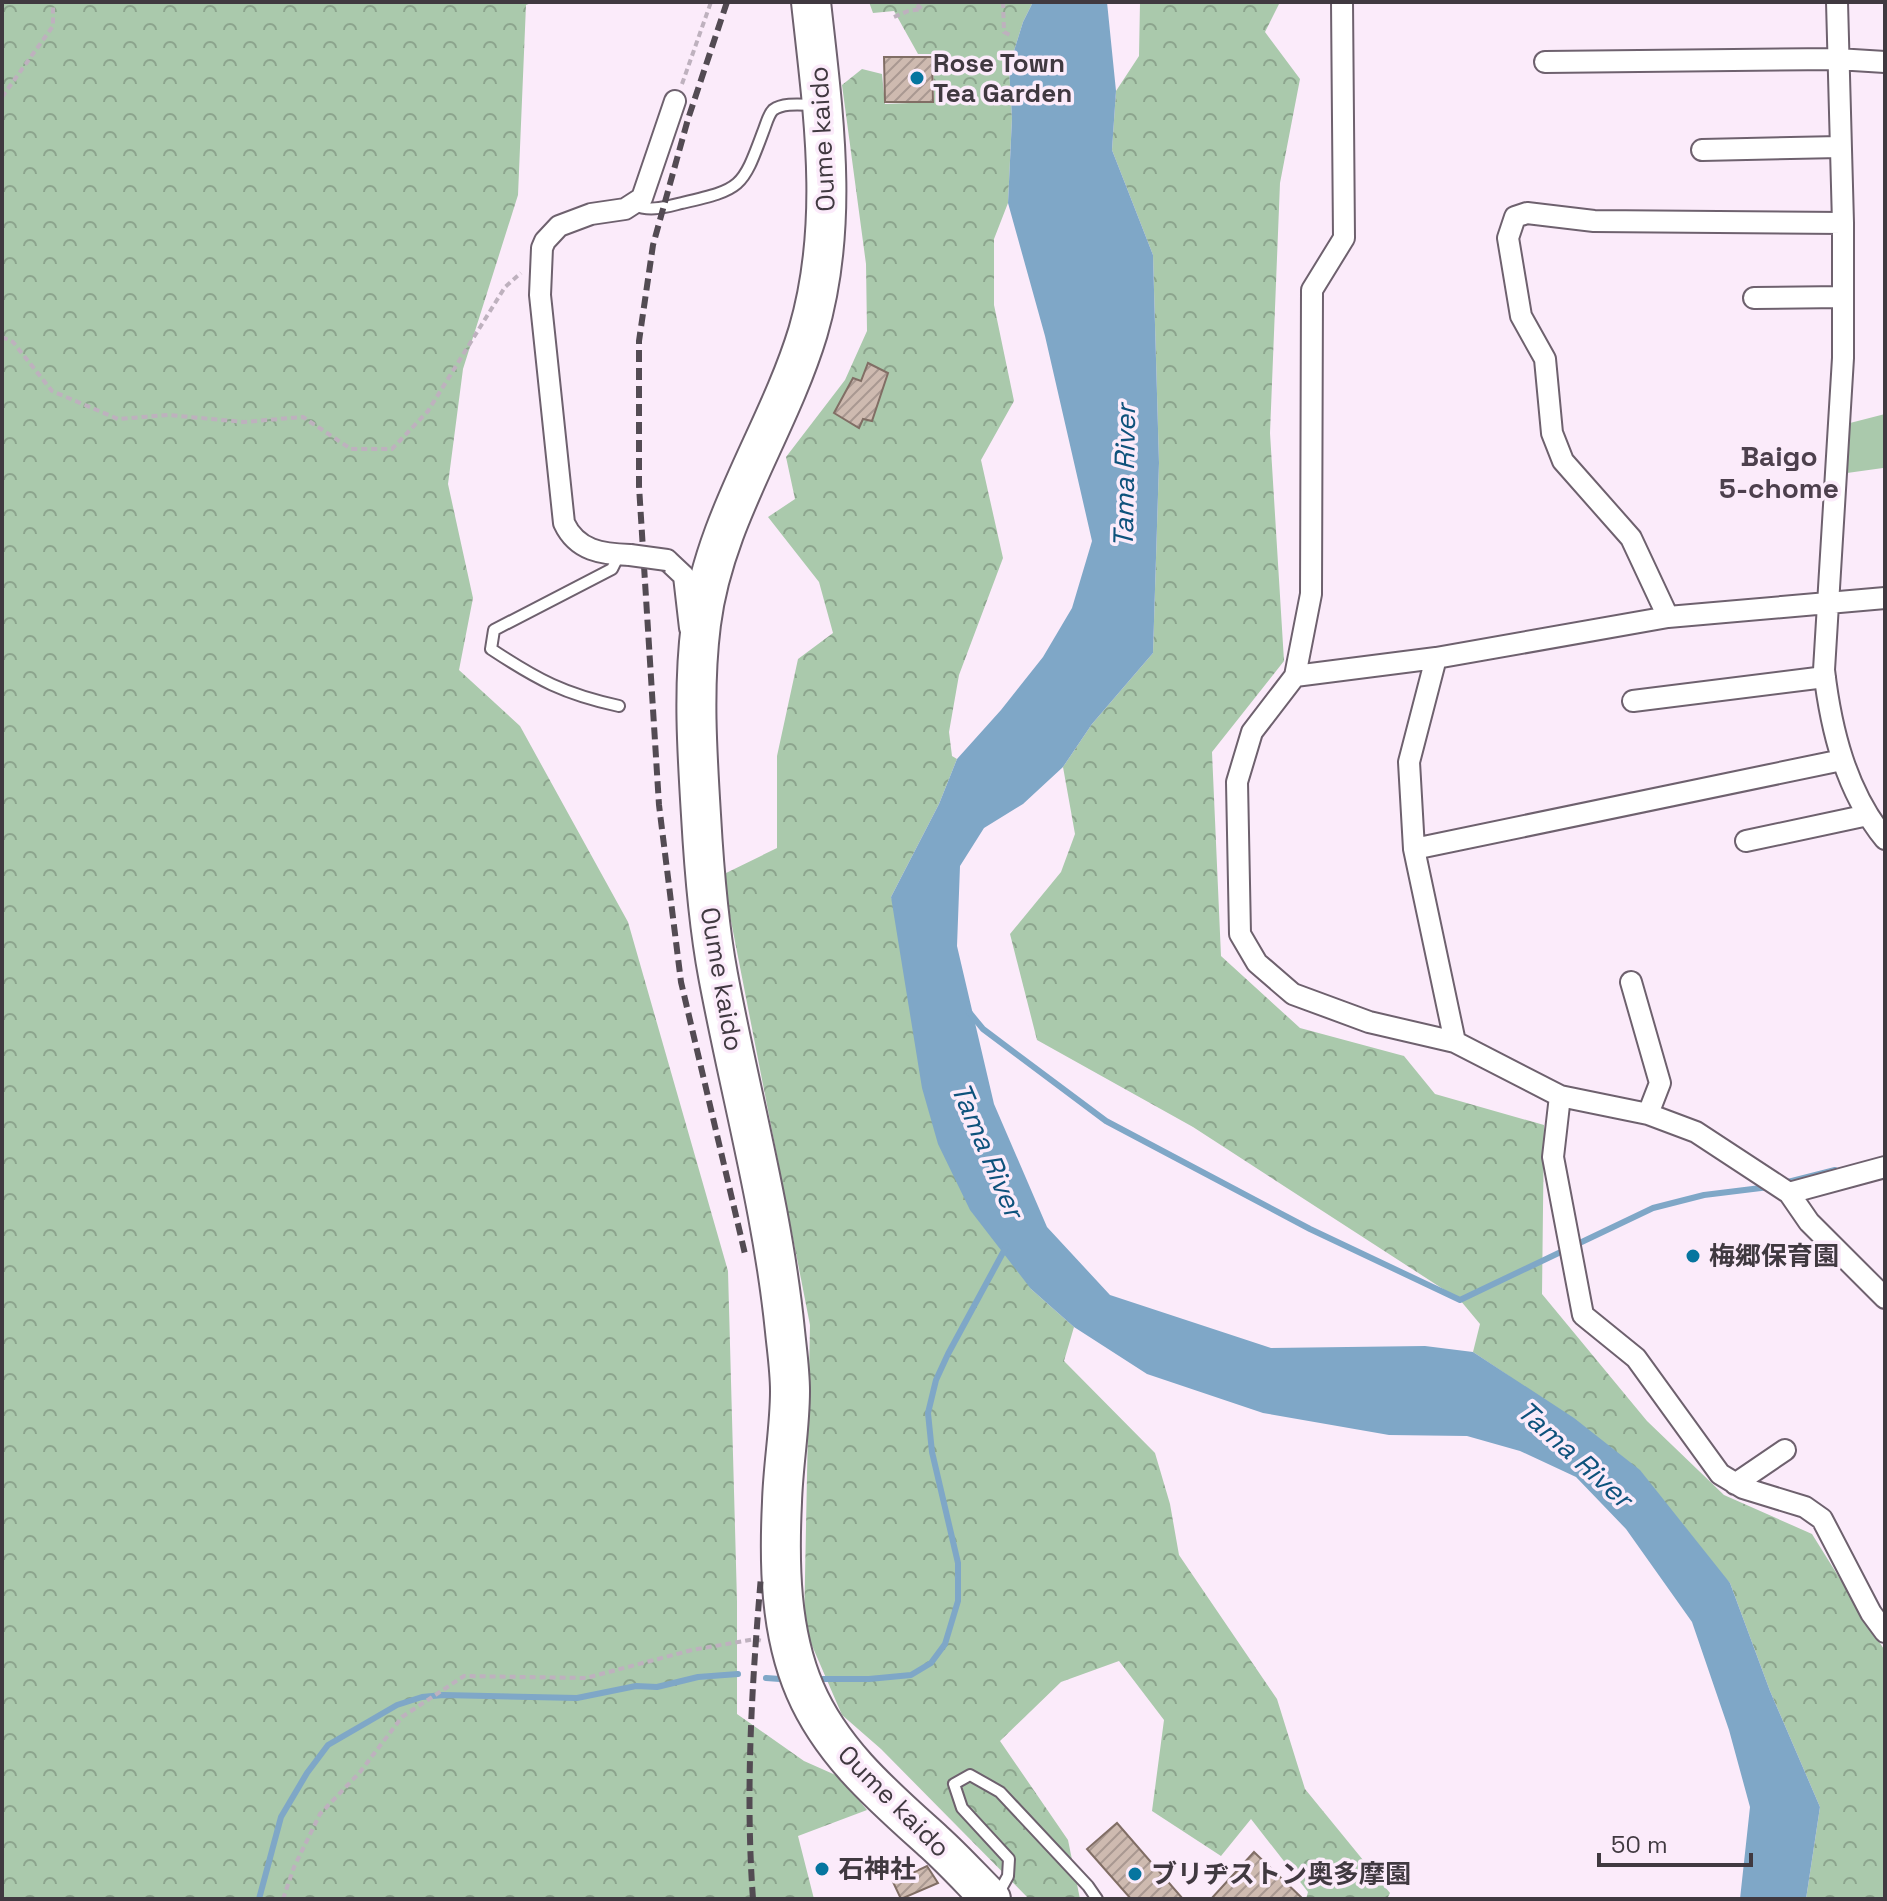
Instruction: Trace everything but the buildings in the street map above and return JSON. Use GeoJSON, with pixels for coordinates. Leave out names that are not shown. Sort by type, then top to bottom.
{"type":"FeatureCollection","features":[{"type":"Feature","properties":{"kind":"highway","name":"Oume kaido"},"geometry":{"type":"LineString","coordinates":[[811,2],[828,173],[827,231],[808,330],[782,401],[733,510],[713,568],[701,620],[696,738],[707,900],[717,971],[770,1226],[785,1329],[790,1391],[782,1506],[784,1604],[789,1649],[815,1711],[853,1765],[993,1899]]}},
{"type":"Feature","properties":{"kind":"street"},"geometry":{"type":"LineString","coordinates":[[1342,2],[1344,238],[1312,290],[1311,594],[1295,676],[1252,732],[1237,782],[1240,934],[1257,963],[1293,994],[1369,1022],[1455,1042],[1560,1096],[1648,1114],[1696,1132],[1789,1193],[1809,1222],[1885,1298]]}},
{"type":"Feature","properties":{"kind":"street"},"geometry":{"type":"LineString","coordinates":[[1746,841],[1879,826],[1842,760],[1830,718],[1825,677],[1826,605],[1843,358],[1837,2]]}},
{"type":"Feature","properties":{"kind":"street"},"geometry":{"type":"LineString","coordinates":[[1545,62],[1837,59],[1885,62]]}},
{"type":"Feature","properties":{"kind":"street"},"geometry":{"type":"LineString","coordinates":[[675,101],[646,191],[634,205],[625,209],[591,214],[559,226],[545,241],[541,256],[540,295],[564,523],[570,535],[585,547],[602,554],[667,560],[684,576],[697,666]]}},
{"type":"Feature","properties":{"kind":"street"},"geometry":{"type":"LineString","coordinates":[[1702,150],[1840,147]]}},
{"type":"Feature","properties":{"kind":"street"},"geometry":{"type":"LineString","coordinates":[[1668,617],[1631,538],[1563,461],[1556,448],[1545,359],[1521,316],[1508,238],[1510,227],[1515,217],[1527,213],[1594,221],[1843,223]]}},
{"type":"Feature","properties":{"kind":"street"},"geometry":{"type":"LineString","coordinates":[[1754,298],[1843,297]]}},
{"type":"Feature","properties":{"kind":"street"},"geometry":{"type":"LineString","coordinates":[[1295,676],[1436,658],[1668,617],[1885,598]]}},
{"type":"Feature","properties":{"kind":"street"},"geometry":{"type":"LineString","coordinates":[[1436,658],[1409,762],[1414,849],[1455,1042]]}},
{"type":"Feature","properties":{"kind":"street"},"geometry":{"type":"LineString","coordinates":[[1633,701],[1825,677]]}},
{"type":"Feature","properties":{"kind":"street"},"geometry":{"type":"LineString","coordinates":[[1414,849],[1842,760]]}},
{"type":"Feature","properties":{"kind":"street"},"geometry":{"type":"LineString","coordinates":[[1631,982],[1660,1083],[1648,1114]]}},
{"type":"Feature","properties":{"kind":"street"},"geometry":{"type":"LineString","coordinates":[[1560,1096],[1553,1157],[1583,1315],[1636,1358],[1720,1474],[1735,1484],[1805,1507],[1822,1519],[1871,1613],[1885,1632]]}},
{"type":"Feature","properties":{"kind":"street"},"geometry":{"type":"LineString","coordinates":[[1789,1193],[1885,1167]]}},
{"type":"Feature","properties":{"kind":"street"},"geometry":{"type":"LineString","coordinates":[[1735,1484],[1785,1450]]}},
{"type":"Feature","properties":{"kind":"lane"},"geometry":{"type":"LineString","coordinates":[[634,205],[645,210],[664,207],[737,186],[749,170],[770,112],[781,106],[822,105]]}},
{"type":"Feature","properties":{"kind":"lane"},"geometry":{"type":"LineString","coordinates":[[619,706],[577,696],[533,677],[491,649],[494,630],[612,569],[625,555]]}},
{"type":"Feature","properties":{"kind":"lane"},"geometry":{"type":"LineString","coordinates":[[993,1899],[1008,1876],[1009,1859],[962,1808],[954,1784],[970,1775],[1000,1792],[1097,1899]]}},
{"type":"Feature","properties":{"kind":"path"},"geometry":{"type":"LineString","coordinates":[[2,97],[53,26],[53,2]]}},
{"type":"Feature","properties":{"kind":"path"},"geometry":{"type":"LineString","coordinates":[[675,101],[711,2]]}},
{"type":"Feature","properties":{"kind":"path"},"geometry":{"type":"LineString","coordinates":[[894,17],[922,9],[913,2]]}},
{"type":"Feature","properties":{"kind":"path"},"geometry":{"type":"LineString","coordinates":[[1003,2],[1004,32],[1012,36]]}},
{"type":"Feature","properties":{"kind":"path"},"geometry":{"type":"LineString","coordinates":[[2,337],[13,342],[52,391],[118,419],[168,415],[244,422],[303,417],[351,449],[392,449],[428,411],[505,287],[541,256]]}},
{"type":"Feature","properties":{"kind":"path"},"geometry":{"type":"LineString","coordinates":[[283,1899],[294,1867],[320,1814],[360,1772],[402,1717],[464,1676],[586,1678],[692,1650],[755,1639],[789,1649]]}},
{"type":"Feature","properties":{"kind":"green space"},"geometry":{"type":"Polygon","coordinates":[[[2,2],[534,2],[526,5],[518,195],[463,369],[448,484],[473,598],[459,670],[520,726],[628,922],[728,1271],[737,1714],[804,1761],[840,1777],[867,1810],[798,1836],[814,1899],[2,1899],[2,2]]]}},
{"type":"Feature","properties":{"kind":"green space"},"geometry":{"type":"Polygon","coordinates":[[[869,2],[1033,2],[1023,22],[1009,67],[1012,118],[1008,203],[994,239],[994,305],[1014,401],[981,460],[1003,558],[959,675],[949,732],[952,756],[957,759],[939,804],[891,897],[1031,1289],[1074,1327],[1064,1361],[1155,1453],[1170,1504],[1179,1555],[1277,1699],[1305,1789],[1390,1893],[1387,1899],[1306,1899],[1308,1892],[1251,1819],[1221,1856],[1152,1811],[1164,1720],[1119,1661],[1061,1682],[1000,1741],[1068,1840],[1080,1899],[1029,1899],[881,1749],[842,1715],[804,1627],[810,1325],[722,875],[777,848],[777,756],[798,659],[833,633],[819,582],[768,517],[795,499],[786,457],[845,380],[867,331],[866,264],[842,85],[862,69],[882,74],[885,104],[934,102],[933,54],[918,54],[894,11],[873,13],[869,2]]]}},
{"type":"Feature","properties":{"kind":"green space"},"geometry":{"type":"Polygon","coordinates":[[[1140,2],[1280,2],[1265,32],[1300,79],[1280,183],[1270,433],[1284,661],[1212,752],[1221,956],[1300,1028],[1404,1056],[1435,1094],[1544,1125],[1542,1294],[1647,1421],[1724,1495],[1812,1534],[1885,1651],[1885,1899],[1806,1899],[1820,1807],[1770,1691],[1730,1583],[1509,1376],[1473,1352],[1480,1324],[1460,1300],[1193,1127],[1037,1040],[1010,934],[1061,872],[1075,834],[1063,767],[1092,724],[1153,653],[1159,463],[1153,255],[1112,150],[1116,91],[1139,56],[1140,2]]]}},
{"type":"Feature","properties":{"kind":"green space"},"geometry":{"type":"Polygon","coordinates":[[[1885,414],[1885,481],[1883,468],[1847,473],[1850,423],[1885,414]]]}},
{"type":"Feature","properties":{"kind":"water","name":"Tama River"},"geometry":{"type":"Polygon","coordinates":[[[1033,2],[1107,2],[1116,91],[1112,150],[1153,255],[1159,463],[1153,653],[1092,724],[1063,767],[1023,804],[984,828],[960,866],[957,946],[994,1104],[1047,1227],[1110,1295],[1271,1348],[1425,1346],[1473,1352],[1574,1418],[1640,1470],[1730,1583],[1770,1691],[1820,1807],[1806,1899],[1740,1899],[1750,1807],[1729,1730],[1692,1622],[1626,1529],[1576,1477],[1520,1451],[1467,1436],[1389,1435],[1263,1413],[1147,1374],[1074,1327],[1031,1289],[970,1210],[938,1144],[922,1088],[891,897],[939,804],[957,759],[1043,657],[1072,608],[1092,541],[1045,336],[1008,203],[1012,118],[1009,67],[1023,22],[1033,2]]]}},
{"type":"Feature","properties":{"kind":"waterway"},"geometry":{"type":"LineString","coordinates":[[969,1012],[983,1029],[1106,1121],[1310,1229],[1460,1300],[1653,1208],[1704,1195],[1769,1187]]}},
{"type":"Feature","properties":{"kind":"waterway"},"geometry":{"type":"LineString","coordinates":[[1784,1183],[1835,1170]]}},
{"type":"Feature","properties":{"kind":"waterway"},"geometry":{"type":"LineString","coordinates":[[815,1679],[911,1675],[931,1663],[945,1644],[958,1601],[958,1563],[932,1452],[928,1413],[936,1380],[948,1354],[1006,1247]]}},
{"type":"Feature","properties":{"kind":"waterway"},"geometry":{"type":"LineString","coordinates":[[259,1899],[281,1817],[307,1773],[328,1745],[397,1705],[422,1697],[443,1695],[577,1698],[636,1686],[657,1687],[698,1677],[738,1674]]}},
{"type":"Feature","properties":{"kind":"waterway"},"geometry":{"type":"LineString","coordinates":[[766,1678],[780,1679]]}},
{"type":"Feature","properties":{"kind":"railway"},"geometry":{"type":"LineString","coordinates":[[727,2],[688,119],[653,245],[639,341],[639,486],[659,805],[681,982],[745,1254]]}},
{"type":"Feature","properties":{"kind":"railway"},"geometry":{"type":"LineString","coordinates":[[753,1899],[751,1737],[761,1576]]}},
{"type":"Feature","properties":{"kind":"place","name":"Rose Town Tea Garden"},"geometry":{"type":"Point","coordinates":[917,78]}},
{"type":"Feature","properties":{"kind":"place","name":"梅郷保育園"},"geometry":{"type":"Point","coordinates":[1693,1256]}},
{"type":"Feature","properties":{"kind":"place","name":"石神社"},"geometry":{"type":"Point","coordinates":[822,1869]}},
{"type":"Feature","properties":{"kind":"place","name":"ブリヂストン奥多摩園"},"geometry":{"type":"Point","coordinates":[1135,1874]}},
{"type":"Feature","properties":{"kind":"district","name":"Baigo 5-chome"},"geometry":{"type":"Point","coordinates":[1779,472]}}]}
